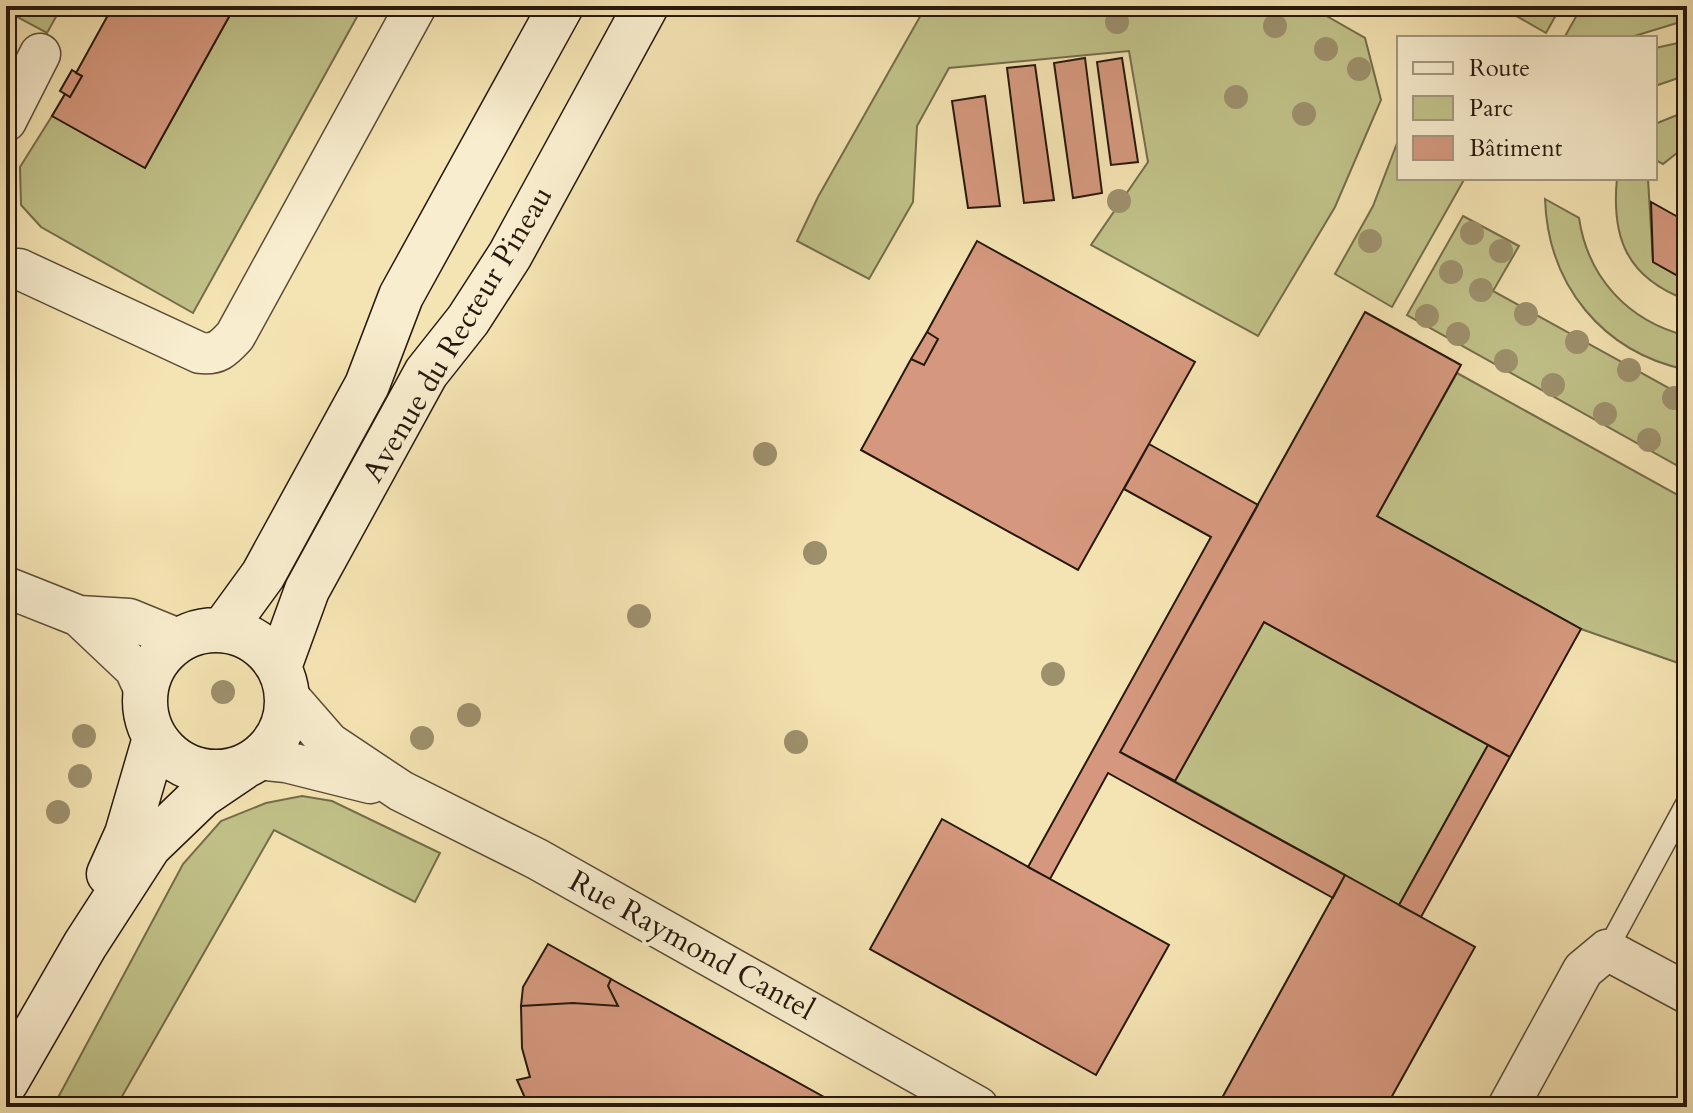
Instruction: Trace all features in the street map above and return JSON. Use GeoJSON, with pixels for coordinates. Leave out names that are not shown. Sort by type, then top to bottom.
{"type":"FeatureCollection","features":[{"type":"Feature","properties":{"kind":"main road","name":"Avenue du Recteur Pineau"},"geometry":{"type":"LineString","coordinates":[[223,630],[263,575],[367,385],[401,296],[561,6]]}},
{"type":"Feature","properties":{"kind":"main road","name":"Avenue du Recteur Pineau"},"geometry":{"type":"LineString","coordinates":[[6,1082],[85,945],[163,829],[202,795],[249,764],[282,728],[284,682],[307,590],[426,373],[468,320],[510,255],[646,6]]}},
{"type":"Feature","properties":{"kind":"main road"},"geometry":{"type":"LineString","coordinates":[[249,764],[214,772],[192,768],[173,758],[155,738],[145,708],[145,691],[156,662],[178,639],[205,629],[223,630],[260,643],[284,682]]}},
{"type":"Feature","properties":{"kind":"main road","name":"Avenue du Recteur Pineau"},"geometry":{"type":"LineString","coordinates":[[85,945],[127,834],[155,738]]}},
{"type":"Feature","properties":{"kind":"street"},"geometry":{"type":"LineString","coordinates":[[6,269],[19,269],[200,353],[212,354],[223,349],[235,336],[416,6]]}},
{"type":"Feature","properties":{"kind":"street"},"geometry":{"type":"LineString","coordinates":[[6,121],[40,54]]}},
{"type":"Feature","properties":{"kind":"street"},"geometry":{"type":"LineString","coordinates":[[6,587],[79,616],[129,619],[178,639]]}},
{"type":"Feature","properties":{"kind":"street"},"geometry":{"type":"LineString","coordinates":[[79,616],[135,669],[145,691]]}},
{"type":"Feature","properties":{"kind":"street","name":"Rue Raymond Cantel"},"geometry":{"type":"LineString","coordinates":[[284,682],[329,743],[401,791],[524,852],[978,1107]]}},
{"type":"Feature","properties":{"kind":"street","name":"Rue Raymond Cantel"},"geometry":{"type":"LineString","coordinates":[[249,764],[286,762],[401,791]]}},
{"type":"Feature","properties":{"kind":"street"},"geometry":{"type":"LineString","coordinates":[[1508,1107],[1583,970],[1607,950],[1687,993]]}},
{"type":"Feature","properties":{"kind":"lane"},"geometry":{"type":"LineString","coordinates":[[1607,950],[1687,802]]}},
{"type":"Feature","properties":{"kind":"green space"},"geometry":{"type":"Polygon","coordinates":[[[6,6],[62,6],[47,33],[6,11],[6,6]]]}},
{"type":"Feature","properties":{"kind":"green space"},"geometry":{"type":"Polygon","coordinates":[[[235,6],[363,6],[193,313],[41,227],[21,205],[20,167],[52,116],[145,168],[235,6]]]}},
{"type":"Feature","properties":{"kind":"green space"},"geometry":{"type":"Polygon","coordinates":[[[926,6],[1309,6],[1365,38],[1381,100],[1335,207],[1258,336],[1091,245],[1148,162],[1129,51],[949,68],[917,126],[913,202],[869,279],[797,241],[818,197],[926,6]]]}},
{"type":"Feature","properties":{"kind":"green space"},"geometry":{"type":"Polygon","coordinates":[[[1499,6],[1561,6],[1546,33],[1499,6]]]}},
{"type":"Feature","properties":{"kind":"green space"},"geometry":{"type":"Polygon","coordinates":[[[1582,6],[1687,6],[1687,20],[1635,36],[1565,36],[1582,6]]]}},
{"type":"Feature","properties":{"kind":"green space"},"geometry":{"type":"Polygon","coordinates":[[[1687,41],[1687,75],[1657,85],[1657,48],[1687,41]]]}},
{"type":"Feature","properties":{"kind":"green space"},"geometry":{"type":"Polygon","coordinates":[[[1687,111],[1687,145],[1663,164],[1657,161],[1657,123],[1687,111]]]}},
{"type":"Feature","properties":{"kind":"green space"},"geometry":{"type":"Polygon","coordinates":[[[1397,143],[1397,180],[1464,180],[1392,307],[1335,274],[1373,206],[1397,143]]]}},
{"type":"Feature","properties":{"kind":"green space"},"geometry":{"type":"Polygon","coordinates":[[[1617,180],[1648,180],[1653,262],[1687,281],[1687,300],[1667,291],[1637,268],[1621,237],[1617,180]]]}},
{"type":"Feature","properties":{"kind":"green space"},"geometry":{"type":"Polygon","coordinates":[[[1545,199],[1579,218],[1591,260],[1614,294],[1646,320],[1687,336],[1687,370],[1629,348],[1585,310],[1556,259],[1548,230],[1545,199]]]}},
{"type":"Feature","properties":{"kind":"green space"},"geometry":{"type":"Polygon","coordinates":[[[1463,216],[1519,246],[1493,291],[1687,398],[1687,471],[1407,315],[1463,216]]]}},
{"type":"Feature","properties":{"kind":"green space"},"geometry":{"type":"Polygon","coordinates":[[[1457,373],[1687,500],[1684,665],[1581,629],[1377,516],[1457,373]]]}},
{"type":"Feature","properties":{"kind":"green space"},"geometry":{"type":"Polygon","coordinates":[[[1264,622],[1488,745],[1399,905],[1175,781],[1264,622]]]}},
{"type":"Feature","properties":{"kind":"green space"},"geometry":{"type":"Polygon","coordinates":[[[302,796],[332,801],[440,853],[415,902],[274,830],[116,1107],[53,1107],[183,864],[221,821],[266,803],[302,796]]]}},
{"type":"Feature","properties":{"kind":"building"},"geometry":{"type":"Polygon","coordinates":[[[113,6],[235,6],[145,168],[52,116],[65,94],[70,97],[82,76],[76,73],[113,6]]]}},
{"type":"Feature","properties":{"kind":"building"},"geometry":{"type":"Polygon","coordinates":[[[1085,58],[1102,193],[1073,198],[1054,63],[1085,58]]]}},
{"type":"Feature","properties":{"kind":"building"},"geometry":{"type":"Polygon","coordinates":[[[1122,58],[1138,162],[1111,165],[1097,62],[1122,58]]]}},
{"type":"Feature","properties":{"kind":"building"},"geometry":{"type":"Polygon","coordinates":[[[1035,65],[1054,200],[1024,203],[1007,68],[1035,65]]]}},
{"type":"Feature","properties":{"kind":"building"},"geometry":{"type":"Polygon","coordinates":[[[72,70],[82,76],[70,97],[60,91],[72,70]]]}},
{"type":"Feature","properties":{"kind":"building"},"geometry":{"type":"Polygon","coordinates":[[[985,96],[1000,206],[968,208],[952,101],[985,96]]]}},
{"type":"Feature","properties":{"kind":"building"},"geometry":{"type":"Polygon","coordinates":[[[1687,201],[1687,281],[1653,262],[1651,202],[1678,217],[1687,201]]]}},
{"type":"Feature","properties":{"kind":"building"},"geometry":{"type":"Polygon","coordinates":[[[977,241],[1195,362],[1078,570],[861,450],[911,359],[924,365],[938,339],[927,332],[977,241]]]}},
{"type":"Feature","properties":{"kind":"building"},"geometry":{"type":"Polygon","coordinates":[[[1365,312],[1461,365],[1377,516],[1581,629],[1510,757],[1264,622],[1175,781],[1120,752],[1365,312]]]}},
{"type":"Feature","properties":{"kind":"building"},"geometry":{"type":"Polygon","coordinates":[[[927,332],[938,339],[924,365],[911,359],[927,332]]]}},
{"type":"Feature","properties":{"kind":"building"},"geometry":{"type":"Polygon","coordinates":[[[1149,444],[1258,505],[1120,752],[1345,875],[1333,898],[1108,773],[1050,879],[1028,867],[1211,537],[1124,489],[1149,444]]]}},
{"type":"Feature","properties":{"kind":"building"},"geometry":{"type":"Polygon","coordinates":[[[1488,745],[1510,757],[1421,917],[1399,905],[1488,745]]]}},
{"type":"Feature","properties":{"kind":"building"},"geometry":{"type":"Polygon","coordinates":[[[942,819],[1169,945],[1096,1075],[870,949],[942,819]]]}},
{"type":"Feature","properties":{"kind":"building"},"geometry":{"type":"Polygon","coordinates":[[[1345,875],[1475,947],[1386,1107],[1217,1107],[1345,875]]]}},
{"type":"Feature","properties":{"kind":"building"},"geometry":{"type":"Polygon","coordinates":[[[548,944],[611,979],[608,986],[618,1006],[573,1003],[521,1006],[523,987],[548,944]]]}},
{"type":"Feature","properties":{"kind":"building"},"geometry":{"type":"Polygon","coordinates":[[[611,979],[842,1107],[529,1107],[517,1080],[530,1077],[522,1048],[521,1006],[573,1003],[618,1006],[608,986],[611,979]]]}}]}
